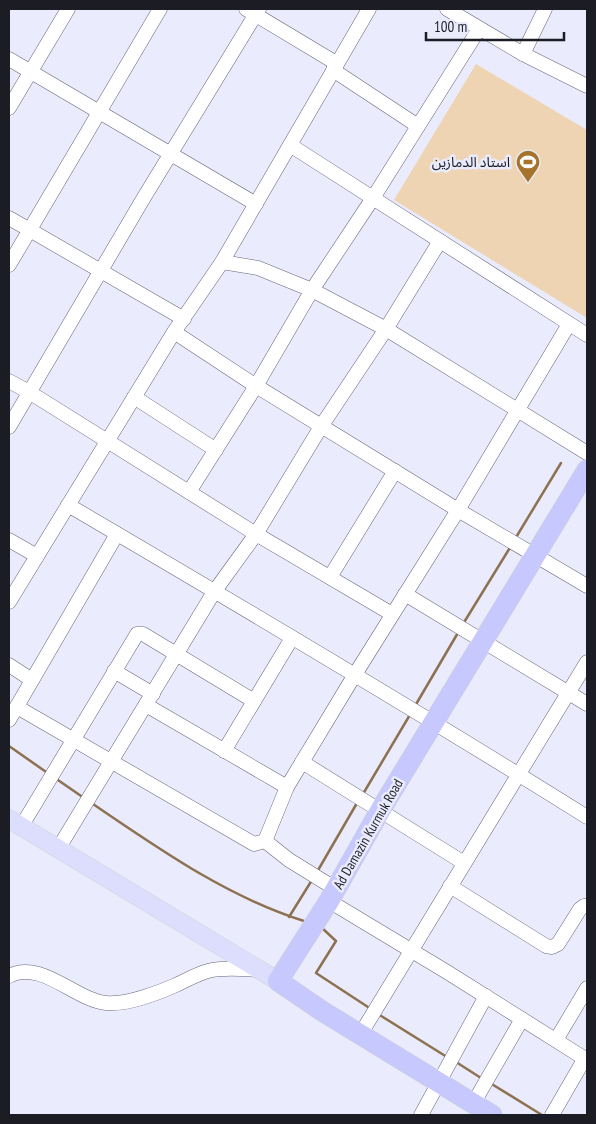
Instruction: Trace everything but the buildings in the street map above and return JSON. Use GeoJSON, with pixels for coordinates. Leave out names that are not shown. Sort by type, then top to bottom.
{"type":"FeatureCollection","features":[{"type":"Feature","properties":{"kind":"highway","name":"Ad Damazin Kurmuk Road"},"geometry":{"type":"LineString","coordinates":[[278,982],[333,895],[381,809],[587,471]]}},
{"type":"Feature","properties":{"kind":"highway"},"geometry":{"type":"LineString","coordinates":[[278,982],[438,1084],[492,1115]]}},
{"type":"Feature","properties":{"kind":"main road"},"geometry":{"type":"LineString","coordinates":[[15,823],[278,982]]}},
{"type":"Feature","properties":{"kind":"street"},"geometry":{"type":"LineString","coordinates":[[9,108],[68,9]]}},
{"type":"Feature","properties":{"kind":"street"},"geometry":{"type":"LineString","coordinates":[[9,265],[160,9]]}},
{"type":"Feature","properties":{"kind":"street"},"geometry":{"type":"LineString","coordinates":[[9,602],[174,332],[222,262],[369,9]]}},
{"type":"Feature","properties":{"kind":"street"},"geometry":{"type":"LineString","coordinates":[[447,9],[523,54],[587,86]]}},
{"type":"Feature","properties":{"kind":"street"},"geometry":{"type":"LineString","coordinates":[[523,54],[545,9]]}},
{"type":"Feature","properties":{"kind":"street"},"geometry":{"type":"LineString","coordinates":[[9,427],[171,154],[253,11],[418,126]]}},
{"type":"Feature","properties":{"kind":"street"},"geometry":{"type":"LineString","coordinates":[[189,492],[256,386],[312,290],[373,198],[479,29]]}},
{"type":"Feature","properties":{"kind":"street"},"geometry":{"type":"LineString","coordinates":[[9,58],[256,204]]}},
{"type":"Feature","properties":{"kind":"street"},"geometry":{"type":"LineString","coordinates":[[290,145],[587,335]]}},
{"type":"Feature","properties":{"kind":"street"},"geometry":{"type":"LineString","coordinates":[[9,218],[184,319]]}},
{"type":"Feature","properties":{"kind":"street"},"geometry":{"type":"LineString","coordinates":[[58,849],[214,592],[256,534],[322,425],[386,329],[440,241]]}},
{"type":"Feature","properties":{"kind":"street"},"geometry":{"type":"LineString","coordinates":[[222,262],[258,268],[312,290],[386,329],[587,454]]}},
{"type":"Feature","properties":{"kind":"street"},"geometry":{"type":"LineString","coordinates":[[265,841],[287,787],[392,614],[458,510],[569,324]]}},
{"type":"Feature","properties":{"kind":"street"},"geometry":{"type":"LineString","coordinates":[[174,332],[256,386],[458,510],[587,586]]}},
{"type":"Feature","properties":{"kind":"street"},"geometry":{"type":"LineString","coordinates":[[9,381],[30,392],[256,534],[392,614]]}},
{"type":"Feature","properties":{"kind":"street"},"geometry":{"type":"LineString","coordinates":[[134,397],[216,450]]}},
{"type":"Feature","properties":{"kind":"street"},"geometry":{"type":"LineString","coordinates":[[330,577],[395,471]]}},
{"type":"Feature","properties":{"kind":"street"},"geometry":{"type":"LineString","coordinates":[[68,505],[434,722],[587,817]]}},
{"type":"Feature","properties":{"kind":"street"},"geometry":{"type":"LineString","coordinates":[[9,720],[116,534]]}},
{"type":"Feature","properties":{"kind":"street"},"geometry":{"type":"LineString","coordinates":[[9,540],[38,556]]}},
{"type":"Feature","properties":{"kind":"street"},"geometry":{"type":"LineString","coordinates":[[405,594],[587,704]]}},
{"type":"Feature","properties":{"kind":"street"},"geometry":{"type":"LineString","coordinates":[[15,823],[73,739],[137,634],[143,634],[176,656],[254,701]]}},
{"type":"Feature","properties":{"kind":"street"},"geometry":{"type":"LineString","coordinates":[[224,751],[292,638]]}},
{"type":"Feature","properties":{"kind":"street"},"geometry":{"type":"LineString","coordinates":[[360,1035],[587,662]]}},
{"type":"Feature","properties":{"kind":"street"},"geometry":{"type":"LineString","coordinates":[[9,665],[32,680]]}},
{"type":"Feature","properties":{"kind":"street"},"geometry":{"type":"LineString","coordinates":[[114,671],[150,700],[224,751],[287,787]]}},
{"type":"Feature","properties":{"kind":"street"},"geometry":{"type":"LineString","coordinates":[[17,707],[254,844],[265,841]]}},
{"type":"Feature","properties":{"kind":"street"},"geometry":{"type":"LineString","coordinates":[[302,762],[381,809],[464,863]]}},
{"type":"Feature","properties":{"kind":"street"},"geometry":{"type":"LineString","coordinates":[[265,841],[333,895],[411,950],[586,1059],[552,1115]]}},
{"type":"Feature","properties":{"kind":"street"},"geometry":{"type":"LineString","coordinates":[[450,886],[546,946],[552,947],[558,944],[580,909],[587,906]]}},
{"type":"Feature","properties":{"kind":"street"},"geometry":{"type":"LineString","coordinates":[[9,976],[22,972],[35,974],[55,980],[95,1001],[114,1003],[161,991],[210,970],[258,970]]}},
{"type":"Feature","properties":{"kind":"street"},"geometry":{"type":"LineString","coordinates":[[556,1040],[587,988]]}},
{"type":"Feature","properties":{"kind":"street"},"geometry":{"type":"LineString","coordinates":[[421,1115],[486,996]]}},
{"type":"Feature","properties":{"kind":"street"},"geometry":{"type":"LineString","coordinates":[[473,1104],[522,1019]]}},
{"type":"Feature","properties":{"kind":"shaded area"},"geometry":{"type":"Polygon","coordinates":[[[476,64],[587,130],[587,318],[394,200],[476,64]]]}},
{"type":"Feature","properties":{"kind":"waterway"},"geometry":{"type":"LineString","coordinates":[[515,539],[561,463]]}},
{"type":"Feature","properties":{"kind":"waterway"},"geometry":{"type":"LineString","coordinates":[[463,624],[511,546]]}},
{"type":"Feature","properties":{"kind":"waterway"},"geometry":{"type":"LineString","coordinates":[[415,706],[459,631]]}},
{"type":"Feature","properties":{"kind":"waterway"},"geometry":{"type":"LineString","coordinates":[[363,794],[411,713]]}},
{"type":"Feature","properties":{"kind":"waterway"},"geometry":{"type":"LineString","coordinates":[[9,746],[49,774]]}},
{"type":"Feature","properties":{"kind":"waterway"},"geometry":{"type":"LineString","coordinates":[[55,778],[84,798]]}},
{"type":"Feature","properties":{"kind":"waterway"},"geometry":{"type":"LineString","coordinates":[[90,802],[193,869],[247,898],[275,911],[304,921]]}},
{"type":"Feature","properties":{"kind":"waterway"},"geometry":{"type":"LineString","coordinates":[[317,872],[357,803]]}},
{"type":"Feature","properties":{"kind":"waterway"},"geometry":{"type":"LineString","coordinates":[[289,917],[312,880]]}},
{"type":"Feature","properties":{"kind":"waterway"},"geometry":{"type":"LineString","coordinates":[[322,928],[336,941],[316,973],[371,1009]]}},
{"type":"Feature","properties":{"kind":"waterway"},"geometry":{"type":"LineString","coordinates":[[378,1014],[447,1057]]}},
{"type":"Feature","properties":{"kind":"waterway"},"geometry":{"type":"LineString","coordinates":[[456,1062],[481,1078]]}},
{"type":"Feature","properties":{"kind":"waterway"},"geometry":{"type":"LineString","coordinates":[[490,1083],[542,1115]]}},
{"type":"Feature","properties":{"kind":"place","name":"استاد الدمازين"},"geometry":{"type":"Point","coordinates":[528,183]}}]}
